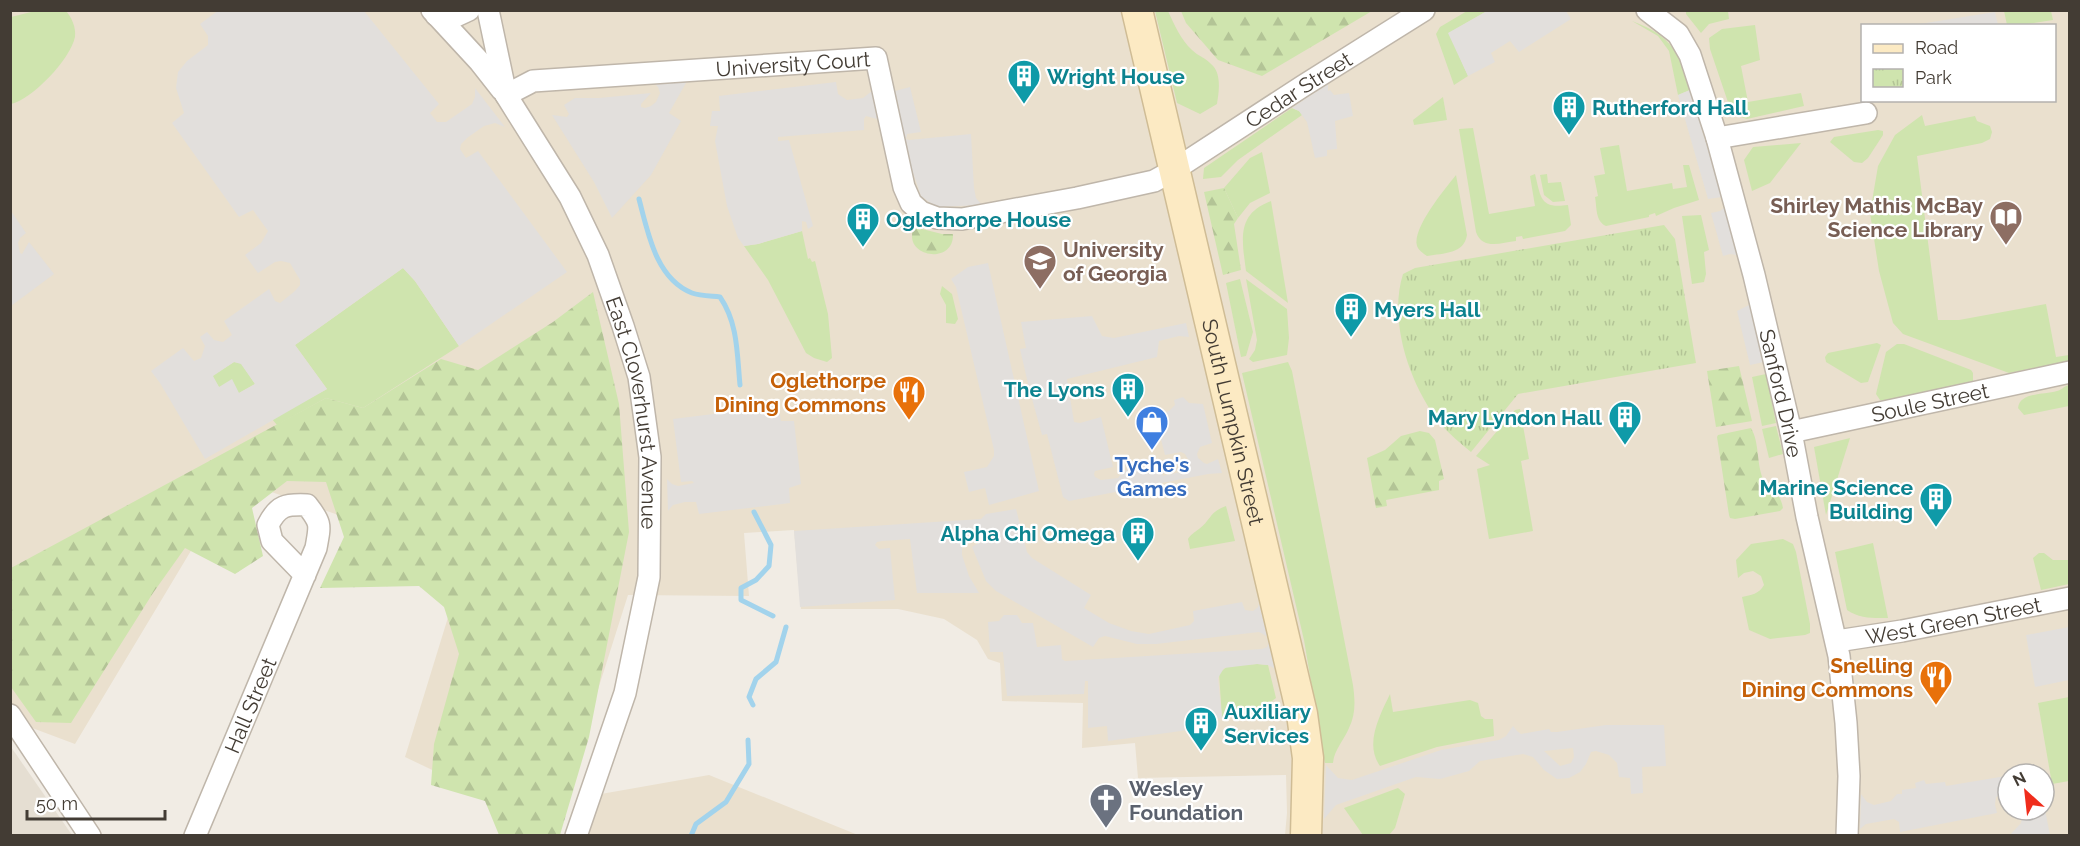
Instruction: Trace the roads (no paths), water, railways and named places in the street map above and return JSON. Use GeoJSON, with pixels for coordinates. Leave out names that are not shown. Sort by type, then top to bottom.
{"type":"FeatureCollection","features":[{"type":"Feature","properties":{"kind":"main road","name":"South Lumpkin Street"},"geometry":{"type":"LineString","coordinates":[[1137,10],[1302,714],[1308,758],[1306,836]]}},
{"type":"Feature","properties":{"kind":"street"},"geometry":{"type":"LineString","coordinates":[[434,13],[454,17],[469,10]]}},
{"type":"Feature","properties":{"kind":"street","name":"East Cloverhurst Avenue"},"geometry":{"type":"LineString","coordinates":[[488,10],[506,95],[570,197],[598,255],[639,377],[650,457],[649,577],[625,693],[576,836]]}},
{"type":"Feature","properties":{"kind":"street","name":"Cedar Street"},"geometry":{"type":"LineString","coordinates":[[1174,170],[1424,10]]}},
{"type":"Feature","properties":{"kind":"street","name":"Sanford Drive"},"geometry":{"type":"LineString","coordinates":[[1647,10],[1678,34],[1690,55],[1717,138],[1756,283],[1791,432],[1807,517],[1837,641],[1849,776],[1846,836]]}},
{"type":"Feature","properties":{"kind":"street"},"geometry":{"type":"LineString","coordinates":[[434,13],[480,62],[506,95]]}},
{"type":"Feature","properties":{"kind":"street","name":"University Court"},"geometry":{"type":"LineString","coordinates":[[506,95],[533,81],[876,58],[904,187],[911,203],[921,212],[937,218],[966,218],[1143,184],[1174,170]]}},
{"type":"Feature","properties":{"kind":"street"},"geometry":{"type":"LineString","coordinates":[[1717,138],[1866,112]]}},
{"type":"Feature","properties":{"kind":"street","name":"Soule Street"},"geometry":{"type":"LineString","coordinates":[[1791,432],[2070,372]]}},
{"type":"Feature","properties":{"kind":"street","name":"Hall Street"},"geometry":{"type":"LineString","coordinates":[[195,836],[305,575]]}},
{"type":"Feature","properties":{"kind":"street","name":"West Green Street"},"geometry":{"type":"LineString","coordinates":[[1837,641],[1902,632],[2070,598]]}},
{"type":"Feature","properties":{"kind":"street"},"geometry":{"type":"LineString","coordinates":[[10,716],[90,836]]}},
{"type":"Feature","properties":{"kind":"waterway"},"geometry":{"type":"LineString","coordinates":[[639,199],[655,253],[670,277],[692,293],[720,297],[726,307],[736,339],[740,385]]}},
{"type":"Feature","properties":{"kind":"waterway"},"geometry":{"type":"LineString","coordinates":[[754,512],[771,545],[769,566],[756,580],[741,588],[741,600],[773,616]]}},
{"type":"Feature","properties":{"kind":"waterway"},"geometry":{"type":"LineString","coordinates":[[753,705],[749,697],[756,679],[776,662],[786,627]]}},
{"type":"Feature","properties":{"kind":"waterway"},"geometry":{"type":"LineString","coordinates":[[691,836],[696,824],[726,802],[749,764],[748,740]]}},
{"type":"Feature","properties":{"kind":"place","name":"Wright House"},"geometry":{"type":"Point","coordinates":[1024,105]}},
{"type":"Feature","properties":{"kind":"place","name":"Rutherford Hall"},"geometry":{"type":"Point","coordinates":[1569,136]}},
{"type":"Feature","properties":{"kind":"place","name":"Shirley Mathis McBay Science Library"},"geometry":{"type":"Point","coordinates":[2006,246]}},
{"type":"Feature","properties":{"kind":"place","name":"Oglethorpe House"},"geometry":{"type":"Point","coordinates":[863,248]}},
{"type":"Feature","properties":{"kind":"place","name":"University of Georgia"},"geometry":{"type":"Point","coordinates":[1040,290]}},
{"type":"Feature","properties":{"kind":"place","name":"Myers Hall"},"geometry":{"type":"Point","coordinates":[1351,338]}},
{"type":"Feature","properties":{"kind":"place","name":"The Lyons"},"geometry":{"type":"Point","coordinates":[1128,418]}},
{"type":"Feature","properties":{"kind":"place","name":"Oglethorpe Dining Commons"},"geometry":{"type":"Point","coordinates":[909,421]}},
{"type":"Feature","properties":{"kind":"place","name":"Mary Lyndon Hall"},"geometry":{"type":"Point","coordinates":[1625,446]}},
{"type":"Feature","properties":{"kind":"place","name":"Tyche's Games"},"geometry":{"type":"Point","coordinates":[1152,451]}},
{"type":"Feature","properties":{"kind":"place","name":"Marine Science Building"},"geometry":{"type":"Point","coordinates":[1936,528]}},
{"type":"Feature","properties":{"kind":"place","name":"Alpha Chi Omega"},"geometry":{"type":"Point","coordinates":[1138,562]}},
{"type":"Feature","properties":{"kind":"place","name":"Snelling Dining Commons"},"geometry":{"type":"Point","coordinates":[1936,706]}},
{"type":"Feature","properties":{"kind":"place","name":"Auxiliary Services"},"geometry":{"type":"Point","coordinates":[1201,752]}},
{"type":"Feature","properties":{"kind":"place","name":"Wesley Foundation"},"geometry":{"type":"Point","coordinates":[1106,829]}}]}
